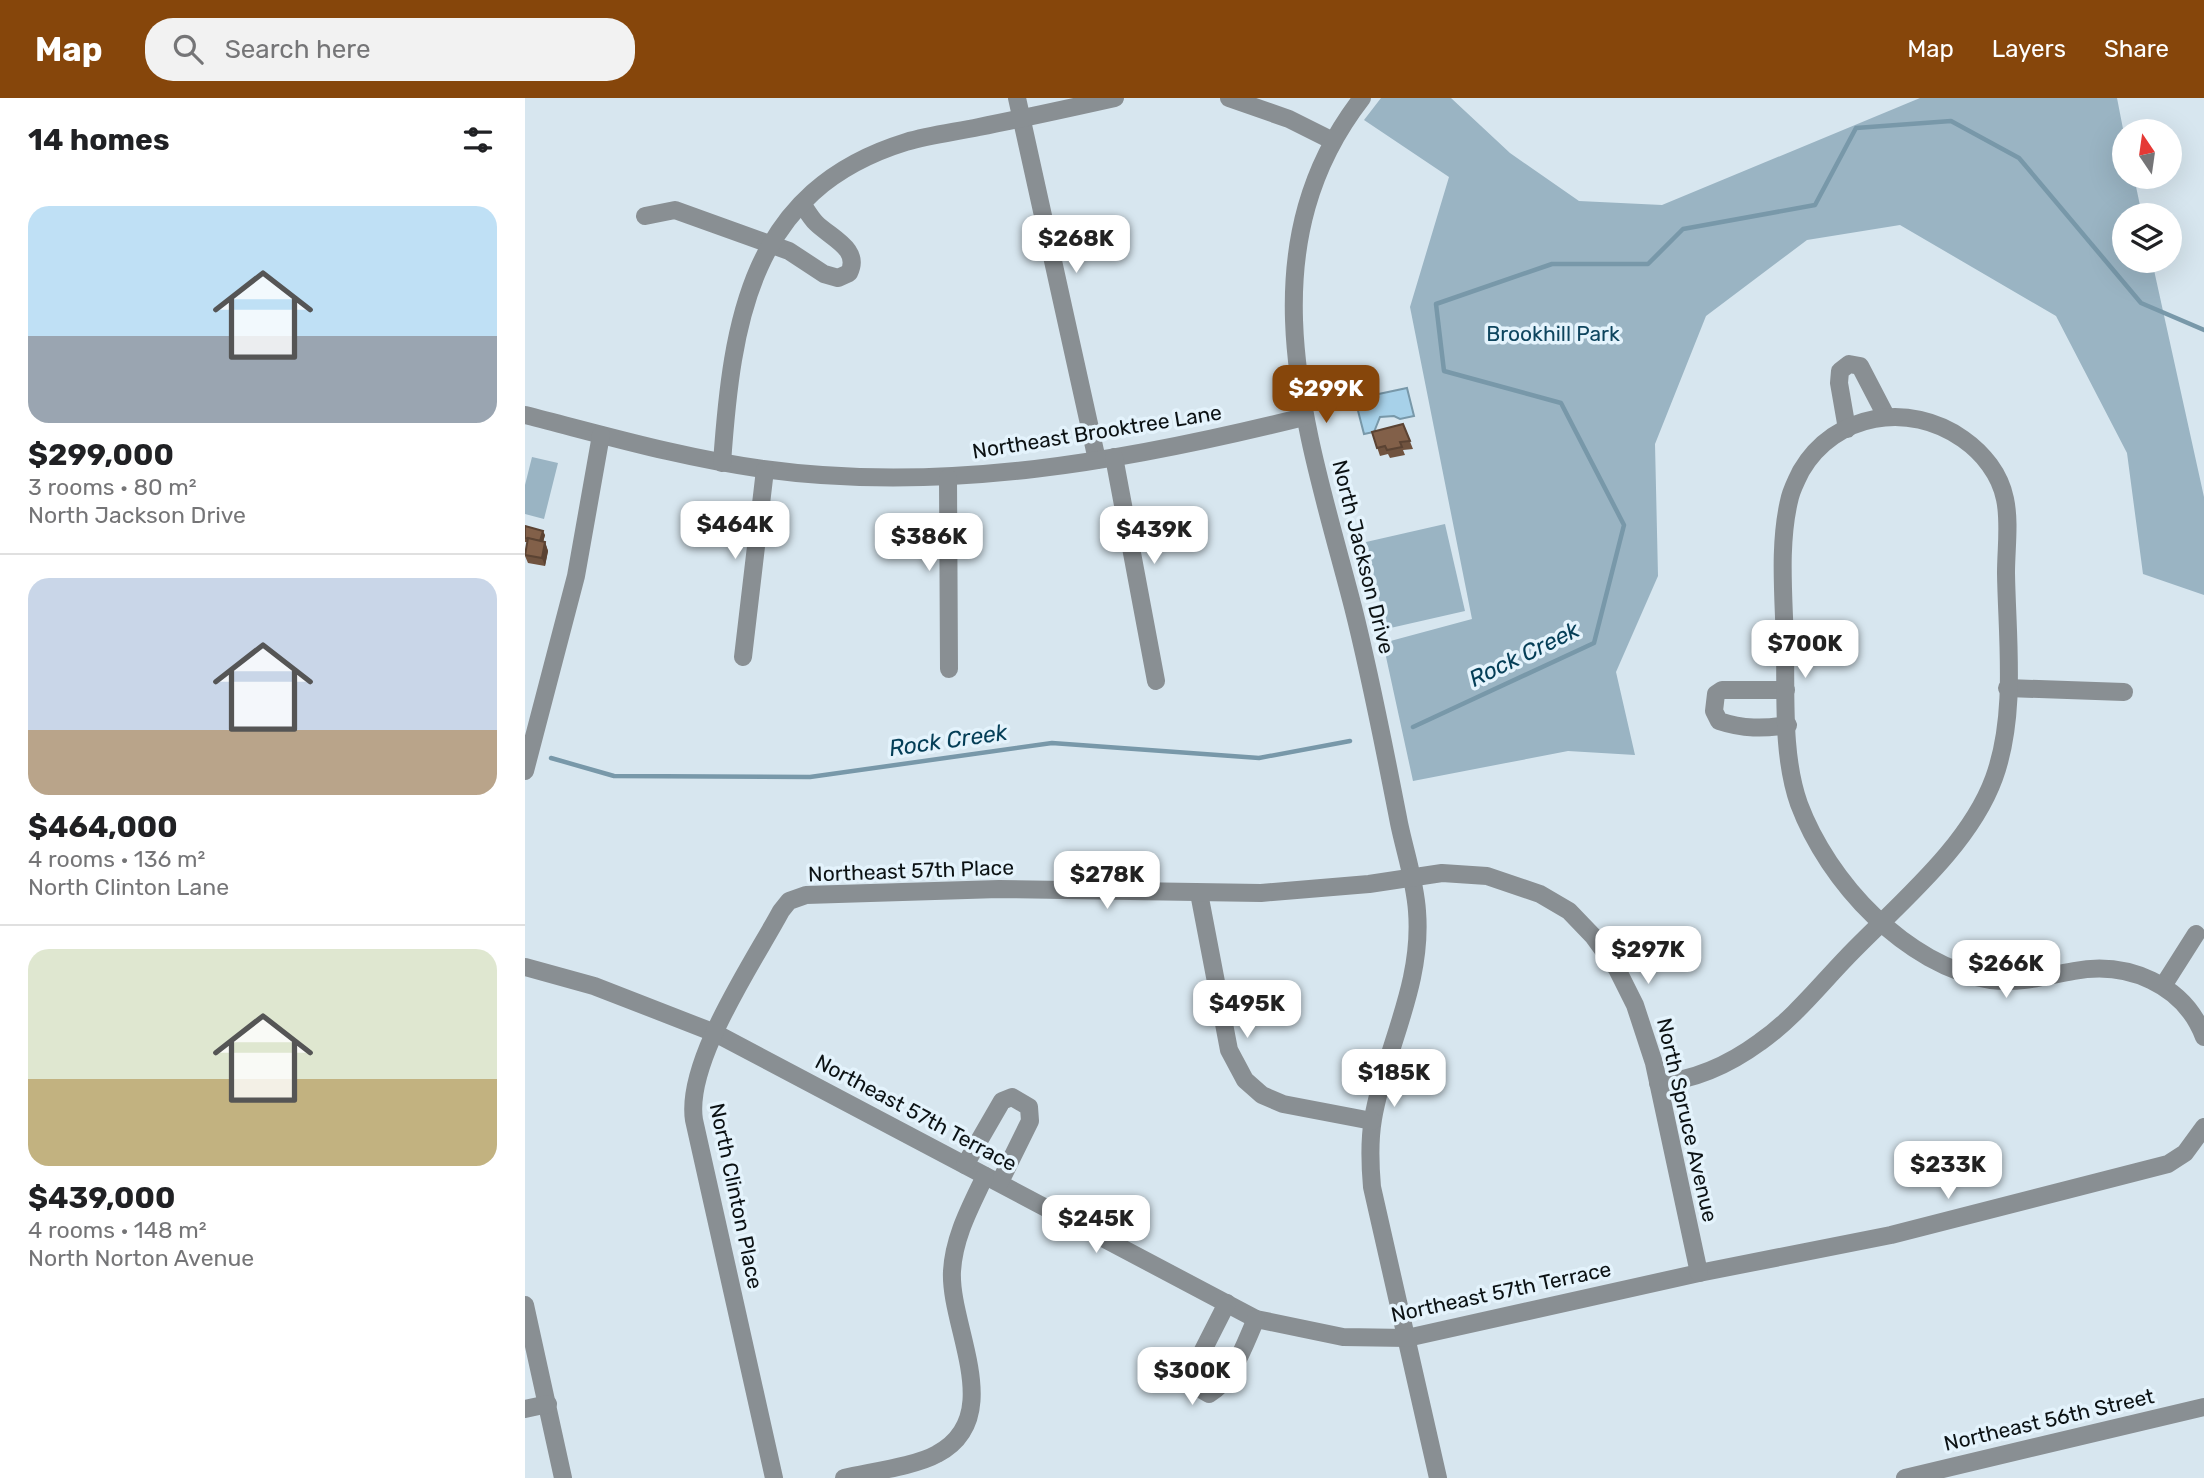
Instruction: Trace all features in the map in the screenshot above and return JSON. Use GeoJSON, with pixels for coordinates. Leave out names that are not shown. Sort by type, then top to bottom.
{"type":"FeatureCollection","features":[{"type":"Feature","properties":{"kind":"street"},"geometry":{"type":"LineString","coordinates":[[1017,98],[1106,459],[1156,681]]}},
{"type":"Feature","properties":{"kind":"street"},"geometry":{"type":"LineString","coordinates":[[722,463],[739,331],[754,273],[768,245],[794,211],[821,186],[883,150],[908,142],[1115,98]]}},
{"type":"Feature","properties":{"kind":"street"},"geometry":{"type":"LineString","coordinates":[[1229,98],[1289,119],[1333,141]]}},
{"type":"Feature","properties":{"kind":"street","name":"North Jackson Drive"},"geometry":{"type":"LineString","coordinates":[[1362,98],[1333,141],[1314,182],[1297,253],[1293,332],[1304,417],[1364,652],[1417,909],[1416,968],[1372,1121],[1370,1154],[1372,1187],[1438,1478]]}},
{"type":"Feature","properties":{"kind":"street"},"geometry":{"type":"LineString","coordinates":[[645,216],[675,210],[789,251],[824,274],[838,278],[849,274],[853,265],[850,251],[814,221],[803,205]]}},
{"type":"Feature","properties":{"kind":"street"},"geometry":{"type":"LineString","coordinates":[[1847,429],[1839,383],[1840,371],[1849,364],[1860,366],[1867,374],[1886,416]]}},
{"type":"Feature","properties":{"kind":"street","name":"Northeast Brooktree Lane"},"geometry":{"type":"LineString","coordinates":[[525,415],[722,463],[765,470],[881,478],[948,478],[1106,459],[1304,417]]}},
{"type":"Feature","properties":{"kind":"street"},"geometry":{"type":"LineString","coordinates":[[1658,1083],[1699,1075],[1732,1061],[1762,1041],[1881,922],[1957,842],[1976,815],[2001,753],[2007,688],[2006,503],[1996,474],[1977,449],[1942,426],[1923,418],[1886,416],[1847,429],[1827,441],[1804,466],[1790,497],[1783,562],[1790,772],[1807,825],[1835,874],[1881,922],[1946,966],[1991,980],[2039,980],[2097,969],[2133,974],[2163,986],[2192,1012],[2204,1037]]}},
{"type":"Feature","properties":{"kind":"street"},"geometry":{"type":"LineString","coordinates":[[525,771],[576,576],[601,435]]}},
{"type":"Feature","properties":{"kind":"street"},"geometry":{"type":"LineString","coordinates":[[743,657],[765,470]]}},
{"type":"Feature","properties":{"kind":"street"},"geometry":{"type":"LineString","coordinates":[[948,478],[949,669]]}},
{"type":"Feature","properties":{"kind":"street"},"geometry":{"type":"LineString","coordinates":[[2007,688],[2124,692]]}},
{"type":"Feature","properties":{"kind":"street"},"geometry":{"type":"LineString","coordinates":[[1786,690],[1722,690],[1716,694],[1714,711],[1719,721],[1737,727],[1764,729],[1788,725]]}},
{"type":"Feature","properties":{"kind":"street","name":"North Spruce Avenue"},"geometry":{"type":"LineString","coordinates":[[1412,875],[1442,873],[1487,876],[1519,885],[1569,911],[1605,952],[1627,986],[1643,1024],[1699,1273]]}},
{"type":"Feature","properties":{"kind":"street","name":"Northeast 57th Place"},"geometry":{"type":"LineString","coordinates":[[789,901],[806,895],[999,889],[1199,893],[1304,891],[1412,875]]}},
{"type":"Feature","properties":{"kind":"street"},"geometry":{"type":"LineString","coordinates":[[1199,893],[1229,1050],[1245,1080],[1262,1095],[1283,1104],[1372,1121]]}},
{"type":"Feature","properties":{"kind":"street","name":"North Clinton Place"},"geometry":{"type":"LineString","coordinates":[[774,1478],[692,1110],[696,1078],[715,1032],[789,901]]}},
{"type":"Feature","properties":{"kind":"street"},"geometry":{"type":"LineString","coordinates":[[2163,986],[2196,934]]}},
{"type":"Feature","properties":{"kind":"street","name":"Northeast 57th Terrace"},"geometry":{"type":"LineString","coordinates":[[525,967],[594,986],[715,1032],[1256,1318],[1343,1337],[1407,1338],[1699,1273],[1891,1235],[2168,1164],[2185,1153],[2204,1127]]}},
{"type":"Feature","properties":{"kind":"street"},"geometry":{"type":"LineString","coordinates":[[844,1478],[935,1456],[951,1443],[965,1422],[972,1386],[953,1290],[952,1268],[960,1231],[1030,1121],[1028,1107],[1011,1097],[1002,1101],[965,1165]]}},
{"type":"Feature","properties":{"kind":"street"},"geometry":{"type":"LineString","coordinates":[[1227,1303],[1193,1367],[1192,1380],[1202,1391],[1209,1394],[1218,1389],[1233,1367],[1256,1318]]}},
{"type":"Feature","properties":{"kind":"street"},"geometry":{"type":"LineString","coordinates":[[525,1305],[563,1478]]}},
{"type":"Feature","properties":{"kind":"street"},"geometry":{"type":"LineString","coordinates":[[525,1409],[548,1404]]}},
{"type":"Feature","properties":{"kind":"street","name":"Northeast 56th Street"},"geometry":{"type":"LineString","coordinates":[[1905,1478],[2204,1407]]}},
{"type":"Feature","properties":{"kind":"green space","name":"Brookhill Park"},"geometry":{"type":"Polygon","coordinates":[[[1381,98],[1451,98],[1510,153],[1579,201],[1662,205],[1920,98],[2117,98],[2121,119],[2112,119],[2112,189],[2137,189],[2139,203],[2112,203],[2112,273],[2155,273],[2204,497],[2204,595],[2143,574],[2127,453],[2056,316],[1900,225],[1807,240],[1706,316],[1655,444],[1658,576],[1616,672],[1635,755],[1568,751],[1413,781],[1383,643],[1472,619],[1410,307],[1449,177],[1364,120],[1381,98]]]}},
{"type":"Feature","properties":{"kind":"green space"},"geometry":{"type":"Polygon","coordinates":[[[532,457],[558,463],[544,519],[525,514],[525,485],[532,457]]]}},
{"type":"Feature","properties":{"kind":"green space"},"geometry":{"type":"Polygon","coordinates":[[[1445,524],[1465,611],[1386,629],[1366,542],[1445,524]]]}},
{"type":"Feature","properties":{"kind":"shaded area"},"geometry":{"type":"Polygon","coordinates":[[[1407,388],[1414,416],[1400,419],[1394,416],[1380,417],[1374,432],[1364,434],[1355,399],[1407,388]]]}},
{"type":"Feature","properties":{"kind":"building"},"geometry":{"type":"Polygon","coordinates":[[[1403,424],[1410,441],[1400,442],[1402,447],[1387,450],[1385,446],[1377,448],[1372,432],[1403,424]]]}},
{"type":"Feature","properties":{"kind":"building"},"geometry":{"type":"Polygon","coordinates":[[[525,526],[543,531],[540,541],[525,538],[525,526]]]}},
{"type":"Feature","properties":{"kind":"building"},"geometry":{"type":"Polygon","coordinates":[[[528,538],[545,542],[542,558],[525,555],[528,538]]]}},
{"type":"Feature","properties":{"kind":"waterway","name":"Rock Creek"},"geometry":{"type":"LineString","coordinates":[[1413,727],[1594,643],[1624,525],[1561,403],[1444,371],[1436,304],[1552,264],[1648,264],[1683,229],[1815,205],[1856,128],[1951,121],[2019,158],[2141,303],[2204,330]]}},
{"type":"Feature","properties":{"kind":"waterway","name":"Rock Creek"},"geometry":{"type":"LineString","coordinates":[[551,758],[614,776],[810,777],[1052,743],[1259,758],[1350,741]]}}]}
